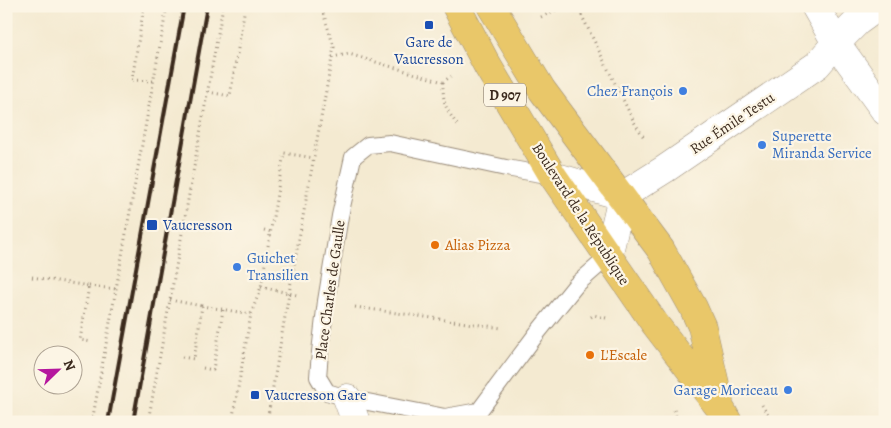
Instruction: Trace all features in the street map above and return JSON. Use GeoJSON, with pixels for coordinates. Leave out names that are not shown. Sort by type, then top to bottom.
{"type":"FeatureCollection","features":[{"type":"Feature","properties":{"kind":"main road","name":"Boulevard de la République"},"geometry":{"type":"LineString","coordinates":[[456,6],[487,65],[553,176],[655,324],[725,416]]}},
{"type":"Feature","properties":{"kind":"main road","name":"Boulevard de la République"},"geometry":{"type":"LineString","coordinates":[[491,6],[542,90],[661,250],[702,327],[725,416]]}},
{"type":"Feature","properties":{"kind":"street"},"geometry":{"type":"LineString","coordinates":[[815,6],[836,43],[885,111]]}},
{"type":"Feature","properties":{"kind":"street","name":"Rue Émile Testu"},"geometry":{"type":"LineString","coordinates":[[622,196],[665,169],[817,65],[857,22],[879,6]]}},
{"type":"Feature","properties":{"kind":"street"},"geometry":{"type":"LineString","coordinates":[[553,176],[622,196],[608,257]]}},
{"type":"Feature","properties":{"kind":"lane","name":"Place Charles de Gaulle"},"geometry":{"type":"LineString","coordinates":[[553,176],[390,143],[368,145],[353,157],[340,216],[326,302],[318,377],[327,392],[352,410],[445,417],[479,411],[576,285],[608,257]]}},
{"type":"Feature","properties":{"kind":"path"},"geometry":{"type":"LineString","coordinates":[[144,6],[132,80],[153,81]]}},
{"type":"Feature","properties":{"kind":"path"},"geometry":{"type":"LineString","coordinates":[[92,422],[167,6]]}},
{"type":"Feature","properties":{"kind":"path"},"geometry":{"type":"LineString","coordinates":[[148,422],[223,6]]}},
{"type":"Feature","properties":{"kind":"path"},"geometry":{"type":"LineString","coordinates":[[268,422],[289,294],[334,47],[321,6]]}},
{"type":"Feature","properties":{"kind":"path"},"geometry":{"type":"LineString","coordinates":[[541,16],[565,6]]}},
{"type":"Feature","properties":{"kind":"path"},"geometry":{"type":"LineString","coordinates":[[577,6],[634,122],[665,169]]}},
{"type":"Feature","properties":{"kind":"path"},"geometry":{"type":"LineString","coordinates":[[208,92],[230,96],[244,13]]}},
{"type":"Feature","properties":{"kind":"path"},"geometry":{"type":"LineString","coordinates":[[332,57],[349,54],[443,82]]}},
{"type":"Feature","properties":{"kind":"path"},"geometry":{"type":"LineString","coordinates":[[443,82],[451,76]]}},
{"type":"Feature","properties":{"kind":"path"},"geometry":{"type":"LineString","coordinates":[[443,82],[445,106],[460,129]]}},
{"type":"Feature","properties":{"kind":"path"},"geometry":{"type":"LineString","coordinates":[[232,422],[251,314],[261,287],[284,153],[314,158]]}},
{"type":"Feature","properties":{"kind":"path"},"geometry":{"type":"LineString","coordinates":[[264,230],[271,232]]}},
{"type":"Feature","properties":{"kind":"path"},"geometry":{"type":"LineString","coordinates":[[260,258],[266,259]]}},
{"type":"Feature","properties":{"kind":"path"},"geometry":{"type":"LineString","coordinates":[[32,277],[116,289]]}},
{"type":"Feature","properties":{"kind":"path"},"geometry":{"type":"LineString","coordinates":[[89,286],[80,340],[91,342]]}},
{"type":"Feature","properties":{"kind":"path"},"geometry":{"type":"LineString","coordinates":[[261,287],[354,307],[519,331],[538,332],[566,328],[594,316],[608,318]]}},
{"type":"Feature","properties":{"kind":"path"},"geometry":{"type":"LineString","coordinates":[[170,300],[251,314]]}},
{"type":"Feature","properties":{"kind":"path"},"geometry":{"type":"LineString","coordinates":[[182,356],[194,359],[202,306]]}},
{"type":"Feature","properties":{"kind":"path"},"geometry":{"type":"LineString","coordinates":[[203,368],[213,370],[223,310]]}},
{"type":"Feature","properties":{"kind":"railway"},"geometry":{"type":"LineString","coordinates":[[108,422],[184,6]]}},
{"type":"Feature","properties":{"kind":"railway"},"geometry":{"type":"LineString","coordinates":[[133,422],[207,6]]}},
{"type":"Feature","properties":{"kind":"place","name":"Gare de Vaucresson"},"geometry":{"type":"Point","coordinates":[429,25]}},
{"type":"Feature","properties":{"kind":"place","name":"Chez François"},"geometry":{"type":"Point","coordinates":[683,91]}},
{"type":"Feature","properties":{"kind":"place","name":"Superette Miranda Service"},"geometry":{"type":"Point","coordinates":[762,145]}},
{"type":"Feature","properties":{"kind":"place","name":"Vaucresson"},"geometry":{"type":"Point","coordinates":[152,225]}},
{"type":"Feature","properties":{"kind":"place","name":"Alias Pizza"},"geometry":{"type":"Point","coordinates":[435,245]}},
{"type":"Feature","properties":{"kind":"place","name":"Guichet Transilien"},"geometry":{"type":"Point","coordinates":[237,267]}},
{"type":"Feature","properties":{"kind":"place","name":"L'Escale"},"geometry":{"type":"Point","coordinates":[590,355]}},
{"type":"Feature","properties":{"kind":"place","name":"Garage Moriceau"},"geometry":{"type":"Point","coordinates":[788,390]}},
{"type":"Feature","properties":{"kind":"place","name":"Vaucresson Gare"},"geometry":{"type":"Point","coordinates":[255,395]}}]}
